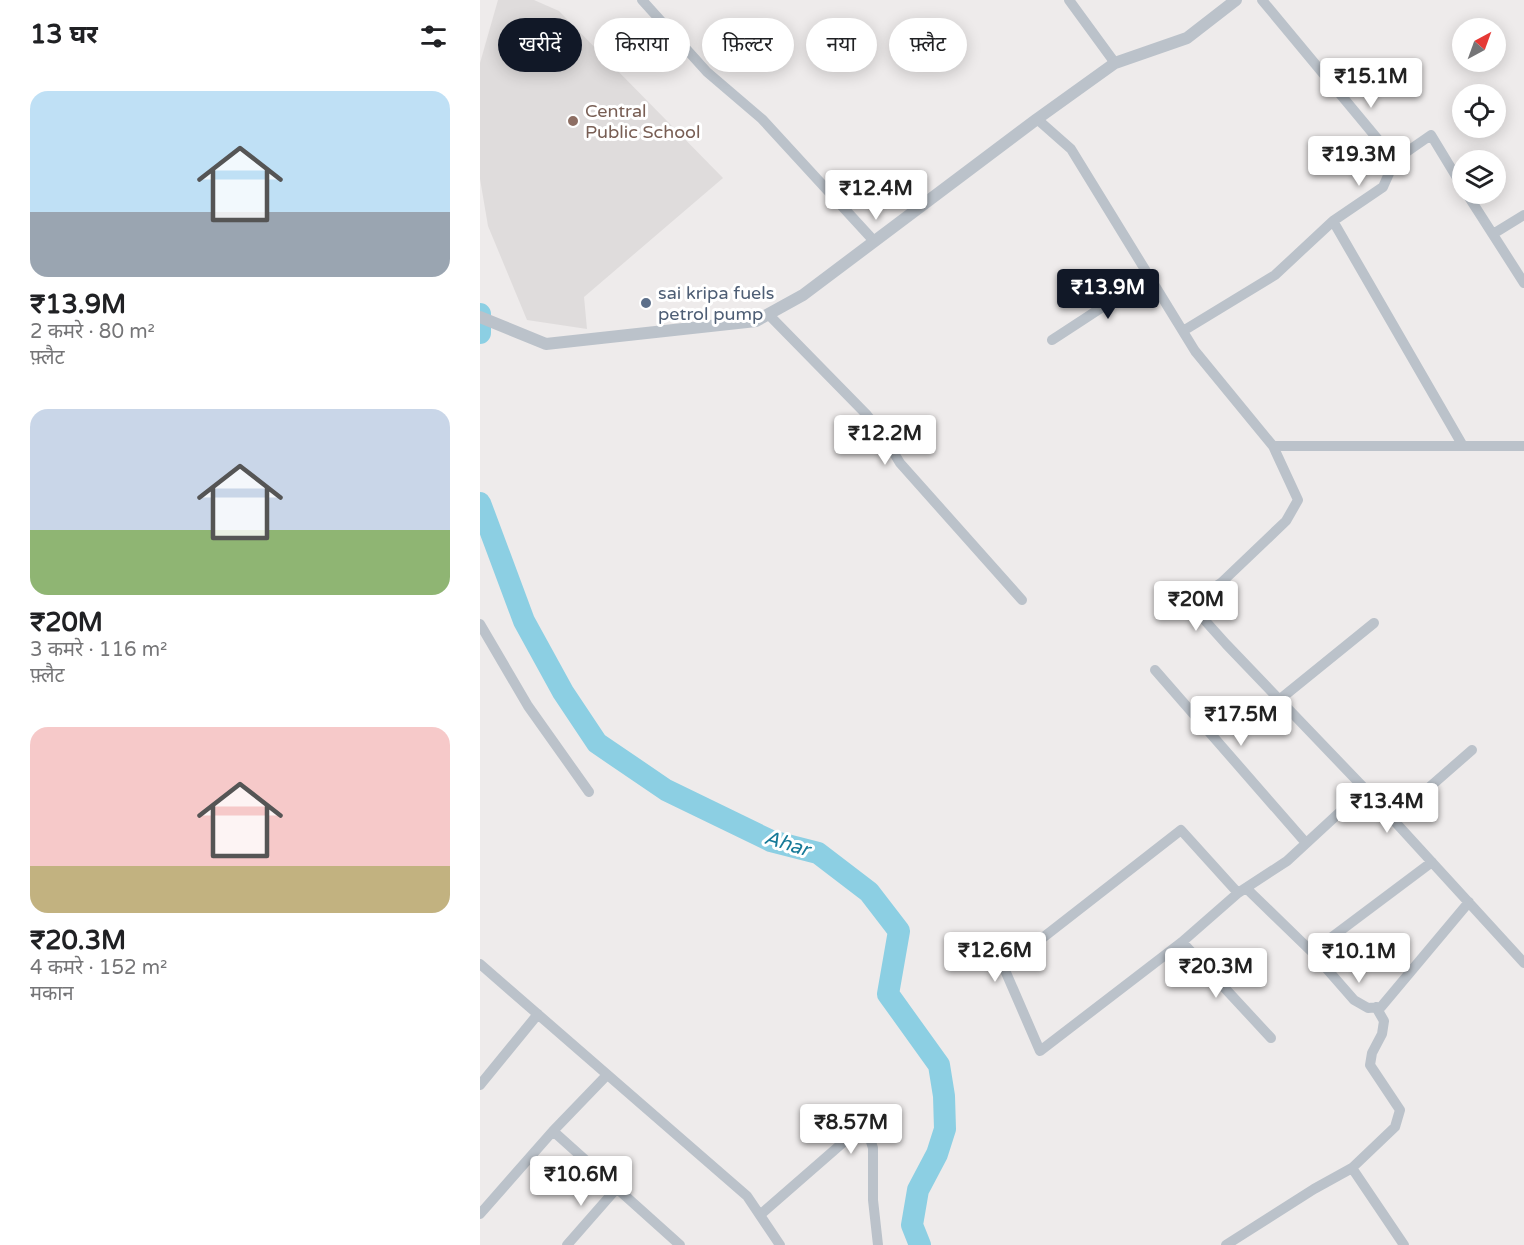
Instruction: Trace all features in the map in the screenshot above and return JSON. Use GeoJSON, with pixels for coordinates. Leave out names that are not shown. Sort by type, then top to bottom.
{"type":"FeatureCollection","features":[{"type":"Feature","properties":{"kind":"street"},"geometry":{"type":"LineString","coordinates":[[642,0],[707,72],[762,118],[874,241]]}},
{"type":"Feature","properties":{"kind":"street"},"geometry":{"type":"LineString","coordinates":[[1069,0],[1115,63]]}},
{"type":"Feature","properties":{"kind":"street"},"geometry":{"type":"LineString","coordinates":[[480,317],[546,344],[756,321],[803,295],[1115,63],[1186,38],[1236,0]]}},
{"type":"Feature","properties":{"kind":"street"},"geometry":{"type":"LineString","coordinates":[[1262,0],[1395,160]]}},
{"type":"Feature","properties":{"kind":"street"},"geometry":{"type":"LineString","coordinates":[[1037,119],[1071,149],[1195,351],[1273,446],[1298,500],[1286,521],[1221,583],[1201,596],[1200,615],[1393,819],[1524,963]]}},
{"type":"Feature","properties":{"kind":"street"},"geometry":{"type":"LineString","coordinates":[[1183,331],[1275,275],[1333,221],[1383,187],[1395,160],[1431,135],[1452,170]]}},
{"type":"Feature","properties":{"kind":"street"},"geometry":{"type":"LineString","coordinates":[[1474,204],[1524,283]]}},
{"type":"Feature","properties":{"kind":"street"},"geometry":{"type":"LineString","coordinates":[[1493,234],[1524,215]]}},
{"type":"Feature","properties":{"kind":"street"},"geometry":{"type":"LineString","coordinates":[[1333,221],[1463,446]]}},
{"type":"Feature","properties":{"kind":"street"},"geometry":{"type":"LineString","coordinates":[[1052,340],[1150,276]]}},
{"type":"Feature","properties":{"kind":"street"},"geometry":{"type":"LineString","coordinates":[[768,314],[867,416],[883,435],[900,463],[1022,600]]}},
{"type":"Feature","properties":{"kind":"street"},"geometry":{"type":"LineString","coordinates":[[1273,446],[1524,446]]}},
{"type":"Feature","properties":{"kind":"street"},"geometry":{"type":"LineString","coordinates":[[1279,700],[1374,622]]}},
{"type":"Feature","properties":{"kind":"street"},"geometry":{"type":"LineString","coordinates":[[480,624],[528,706],[589,792]]}},
{"type":"Feature","properties":{"kind":"street"},"geometry":{"type":"LineString","coordinates":[[1155,670],[1306,843]]}},
{"type":"Feature","properties":{"kind":"street"},"geometry":{"type":"LineString","coordinates":[[1393,819],[1472,750]]}},
{"type":"Feature","properties":{"kind":"street"},"geometry":{"type":"LineString","coordinates":[[1365,789],[1287,861],[1242,890],[1182,942],[1040,1051],[1004,968],[1181,830],[1242,890],[1312,952],[1354,1000],[1368,1008],[1381,1007],[1469,902]]}},
{"type":"Feature","properties":{"kind":"street"},"geometry":{"type":"LineString","coordinates":[[1312,952],[1432,862]]}},
{"type":"Feature","properties":{"kind":"street"},"geometry":{"type":"LineString","coordinates":[[1182,942],[1271,1038]]}},
{"type":"Feature","properties":{"kind":"street"},"geometry":{"type":"LineString","coordinates":[[480,964],[747,1196],[780,1245]]}},
{"type":"Feature","properties":{"kind":"street"},"geometry":{"type":"LineString","coordinates":[[1226,1245],[1314,1189],[1352,1168],[1395,1127],[1400,1110],[1370,1065],[1372,1053],[1382,1034],[1384,1021],[1376,1007]]}},
{"type":"Feature","properties":{"kind":"street"},"geometry":{"type":"LineString","coordinates":[[480,1085],[538,1014]]}},
{"type":"Feature","properties":{"kind":"street"},"geometry":{"type":"LineString","coordinates":[[480,1214],[553,1131],[607,1075]]}},
{"type":"Feature","properties":{"kind":"street"},"geometry":{"type":"LineString","coordinates":[[760,1215],[862,1126],[868,1132],[873,1148],[873,1200],[878,1245]]}},
{"type":"Feature","properties":{"kind":"street"},"geometry":{"type":"LineString","coordinates":[[553,1131],[680,1245]]}},
{"type":"Feature","properties":{"kind":"street"},"geometry":{"type":"LineString","coordinates":[[1352,1168],[1404,1245]]}},
{"type":"Feature","properties":{"kind":"street"},"geometry":{"type":"LineString","coordinates":[[567,1245],[617,1188]]}},
{"type":"Feature","properties":{"kind":"shaded area","name":"Central Public School"},"geometry":{"type":"Polygon","coordinates":[[[498,0],[534,0],[559,11],[566,18],[498,18],[498,72],[582,72],[582,34],[594,47],[594,72],[619,72],[723,178],[584,297],[587,329],[527,320],[488,226],[480,179],[480,63],[498,0]]]}},
{"type":"Feature","properties":{"kind":"waterway","name":"Ahar"},"geometry":{"type":"LineString","coordinates":[[480,314],[480,333]]}},
{"type":"Feature","properties":{"kind":"waterway","name":"Ahar"},"geometry":{"type":"LineString","coordinates":[[480,503],[524,621],[563,692],[597,743],[666,790],[771,841],[818,853],[869,892],[899,931],[888,994],[939,1065],[944,1096],[945,1129],[937,1154],[918,1190],[912,1225],[920,1245]]}},
{"type":"Feature","properties":{"kind":"place","name":"Central Public School"},"geometry":{"type":"Point","coordinates":[573,121]}},
{"type":"Feature","properties":{"kind":"place","name":"sai kripa fuels petrol pump"},"geometry":{"type":"Point","coordinates":[646,303]}}]}
